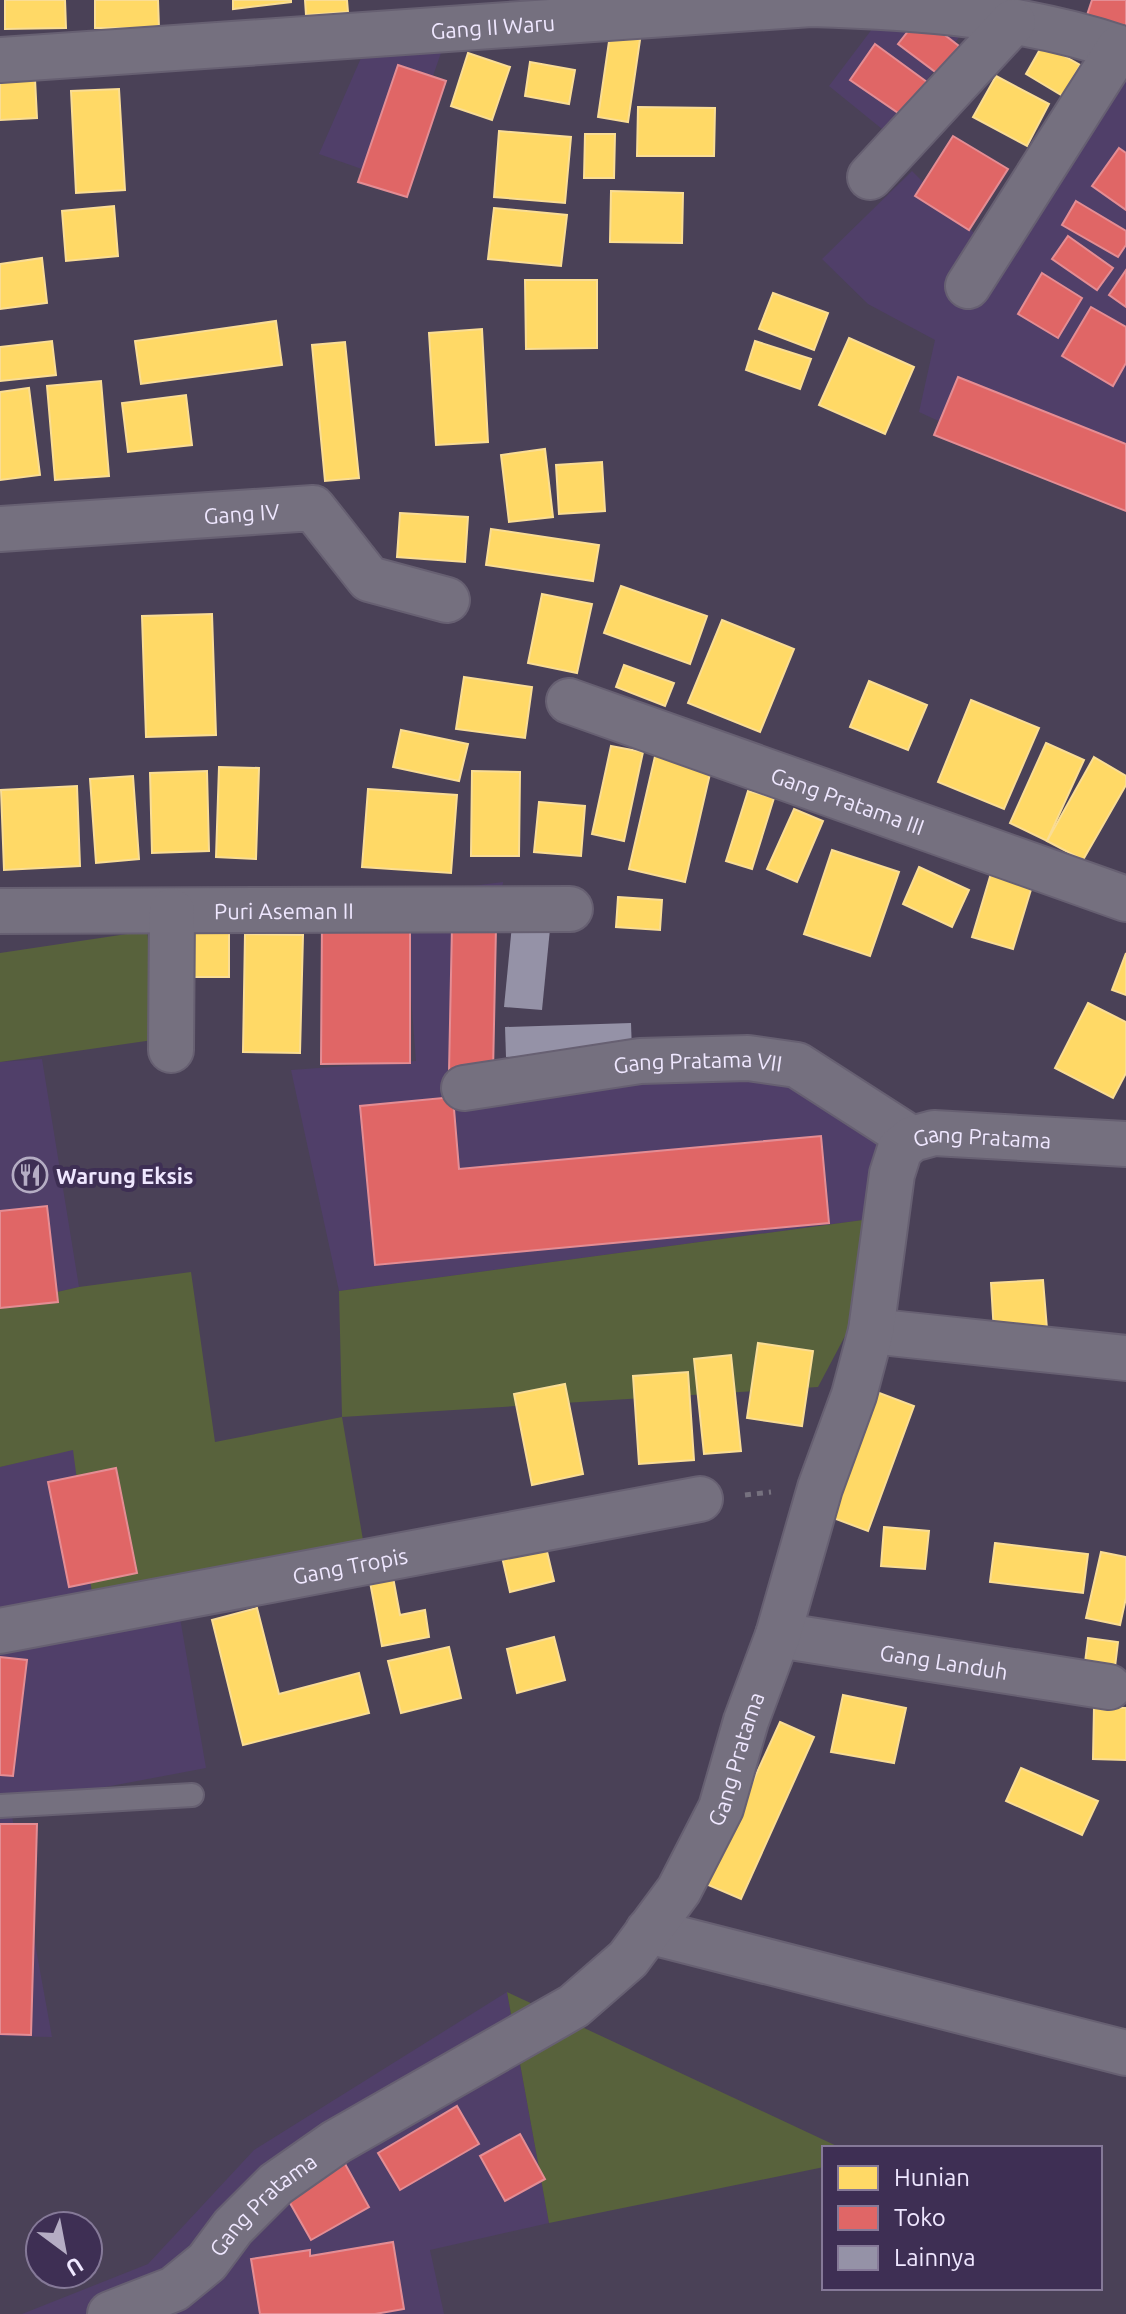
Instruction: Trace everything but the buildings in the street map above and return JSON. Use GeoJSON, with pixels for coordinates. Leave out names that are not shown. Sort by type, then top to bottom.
{"type":"FeatureCollection","features":[{"type":"Feature","properties":{"kind":"street","name":"Gang II Waru"},"geometry":{"type":"LineString","coordinates":[[0,60],[811,4],[903,6],[988,15],[1123,49]]}},
{"type":"Feature","properties":{"kind":"street"},"geometry":{"type":"LineString","coordinates":[[870,177],[1013,22]]}},
{"type":"Feature","properties":{"kind":"street"},"geometry":{"type":"LineString","coordinates":[[968,286],[1123,49]]}},
{"type":"Feature","properties":{"kind":"street","name":"Gang IV"},"geometry":{"type":"LineString","coordinates":[[0,529],[313,508],[369,579],[447,600]]}},
{"type":"Feature","properties":{"kind":"street","name":"Gang Pratama III"},"geometry":{"type":"LineString","coordinates":[[569,701],[1126,899]]}},
{"type":"Feature","properties":{"kind":"street","name":"Puri Aseman II"},"geometry":{"type":"LineString","coordinates":[[0,911],[570,909]]}},
{"type":"Feature","properties":{"kind":"street"},"geometry":{"type":"LineString","coordinates":[[171,1050],[172,911]]}},
{"type":"Feature","properties":{"kind":"street","name":"Gang Pratama VII"},"geometry":{"type":"LineString","coordinates":[[464,1088],[640,1061],[748,1058],[797,1065],[912,1139]]}},
{"type":"Feature","properties":{"kind":"street","name":"Gang Pratama"},"geometry":{"type":"LineString","coordinates":[[110,2314],[174,2289],[207,2262],[233,2227],[276,2184],[336,2142],[574,2006],[628,1959],[679,1890],[721,1808],[746,1721],[778,1635],[820,1488],[854,1395],[871,1331],[892,1174],[900,1149],[912,1139],[934,1133],[1126,1144]]}},
{"type":"Feature","properties":{"kind":"street"},"geometry":{"type":"LineString","coordinates":[[871,1331],[1126,1358]]}},
{"type":"Feature","properties":{"kind":"street","name":"Gang Tropis"},"geometry":{"type":"LineString","coordinates":[[0,1631],[700,1499]]}},
{"type":"Feature","properties":{"kind":"street","name":"Gang Landuh"},"geometry":{"type":"LineString","coordinates":[[778,1635],[1109,1687]]}},
{"type":"Feature","properties":{"kind":"street"},"geometry":{"type":"LineString","coordinates":[[648,1931],[1126,2053]]}},
{"type":"Feature","properties":{"kind":"lane"},"geometry":{"type":"LineString","coordinates":[[0,1806],[192,1795]]}},
{"type":"Feature","properties":{"kind":"path"},"geometry":{"type":"LineString","coordinates":[[700,1499],[820,1488]]}},
{"type":"Feature","properties":{"kind":"shaded area"},"geometry":{"type":"Polygon","coordinates":[[[894,0],[987,0],[887,133],[829,86],[894,0]]]}},
{"type":"Feature","properties":{"kind":"shaded area"},"geometry":{"type":"Polygon","coordinates":[[[454,16],[396,181],[319,154],[375,26],[454,16]]]}},
{"type":"Feature","properties":{"kind":"shaded area"},"geometry":{"type":"Polygon","coordinates":[[[1126,34],[1126,507],[919,412],[935,340],[868,304],[822,259],[912,171],[986,245],[1126,34]]]}},
{"type":"Feature","properties":{"kind":"shaded area"},"geometry":{"type":"Polygon","coordinates":[[[503,882],[479,1071],[801,1067],[892,1115],[870,1219],[339,1291],[291,1070],[416,1061],[403,895],[503,882]]]}},
{"type":"Feature","properties":{"kind":"shaded area","name":"Warung Eksis"},"geometry":{"type":"Polygon","coordinates":[[[42,1059],[79,1287],[0,1305],[0,1062],[42,1059]]]}},
{"type":"Feature","properties":{"kind":"shaded area"},"geometry":{"type":"Polygon","coordinates":[[[73,1449],[175,1589],[206,1768],[10,1805],[52,2037],[0,2036],[0,1467],[73,1449]]]}},
{"type":"Feature","properties":{"kind":"shaded area"},"geometry":{"type":"Polygon","coordinates":[[[507,1992],[549,2223],[430,2250],[444,2314],[22,2314],[82,2290],[104,2290],[104,2281],[148,2264],[254,2150],[507,1992]]]}},
{"type":"Feature","properties":{"kind":"green space"},"geometry":{"type":"Polygon","coordinates":[[[147,931],[160,1039],[0,1062],[0,953],[147,931]]]}},
{"type":"Feature","properties":{"kind":"green space"},"geometry":{"type":"Polygon","coordinates":[[[870,1219],[854,1319],[818,1387],[342,1417],[339,1291],[870,1219]]]}},
{"type":"Feature","properties":{"kind":"green space"},"geometry":{"type":"Polygon","coordinates":[[[191,1272],[215,1442],[342,1417],[364,1546],[93,1601],[73,1450],[0,1467],[0,1305],[79,1287],[191,1272]]]}},
{"type":"Feature","properties":{"kind":"green space"},"geometry":{"type":"Polygon","coordinates":[[[507,1992],[837,2146],[822,2146],[822,2167],[549,2223],[507,1992]]]}},
{"type":"Feature","properties":{"kind":"place","name":"Warung Eksis"},"geometry":{"type":"Point","coordinates":[30,1175]}}]}
